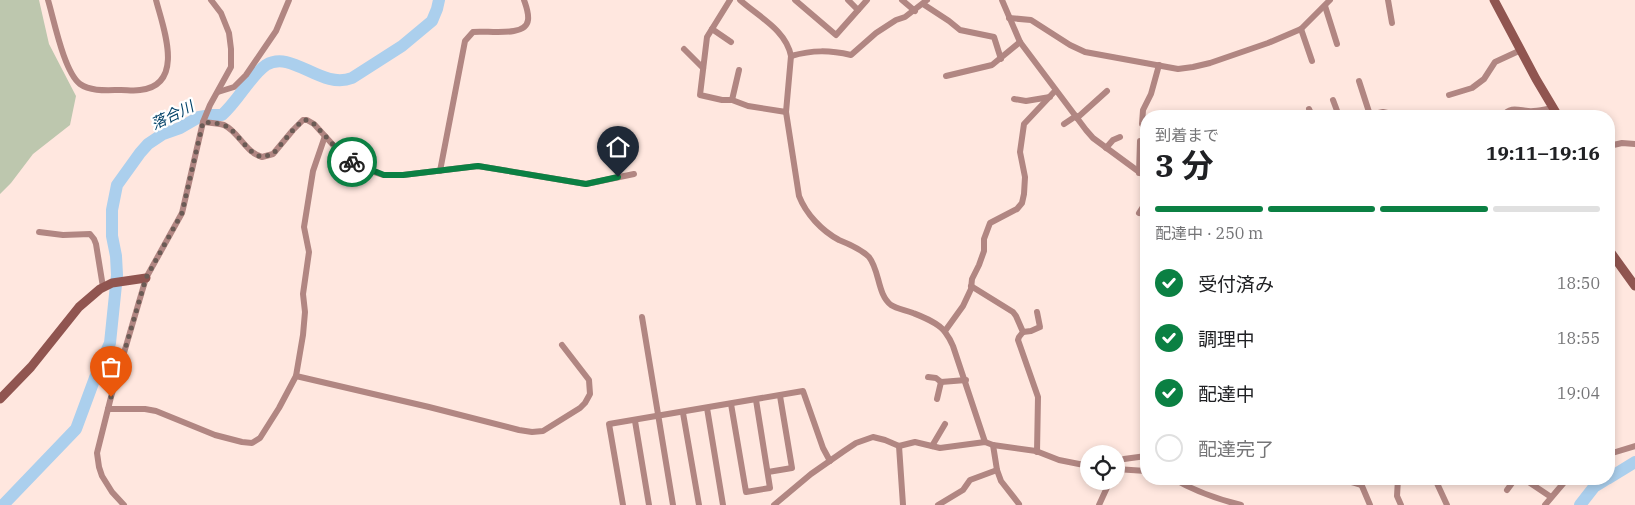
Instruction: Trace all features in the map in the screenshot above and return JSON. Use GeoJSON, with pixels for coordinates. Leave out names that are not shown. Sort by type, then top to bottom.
{"type":"FeatureCollection","features":[{"type":"Feature","properties":{"kind":"street"},"geometry":{"type":"LineString","coordinates":[[48,0],[68,66],[80,84],[94,90],[141,90],[154,86],[159,82],[165,75],[168,65],[168,48],[156,0]]}},
{"type":"Feature","properties":{"kind":"street"},"geometry":{"type":"LineString","coordinates":[[124,505],[107,485],[99,467],[98,453],[108,409],[146,278],[182,213],[205,117],[232,62],[229,33],[221,13],[211,0]]}},
{"type":"Feature","properties":{"kind":"street"},"geometry":{"type":"LineString","coordinates":[[218,92],[234,87],[246,75],[276,31],[289,0]]}},
{"type":"Feature","properties":{"kind":"street"},"geometry":{"type":"LineString","coordinates":[[440,170],[465,41],[473,32],[513,32],[524,28],[528,20],[524,0]]}},
{"type":"Feature","properties":{"kind":"street"},"geometry":{"type":"LineString","coordinates":[[730,0],[707,37],[700,95],[786,112]]}},
{"type":"Feature","properties":{"kind":"street"},"geometry":{"type":"LineString","coordinates":[[740,0],[784,38],[790,49],[786,112],[801,203],[824,229],[857,248],[869,258],[876,270],[884,295],[892,305],[930,322],[945,332],[953,346],[966,380],[985,442]]}},
{"type":"Feature","properties":{"kind":"street"},"geometry":{"type":"LineString","coordinates":[[795,0],[836,35],[867,0]]}},
{"type":"Feature","properties":{"kind":"street"},"geometry":{"type":"LineString","coordinates":[[848,0],[858,10]]}},
{"type":"Feature","properties":{"kind":"street"},"geometry":{"type":"LineString","coordinates":[[902,0],[914,11]]}},
{"type":"Feature","properties":{"kind":"street"},"geometry":{"type":"LineString","coordinates":[[1002,0],[1020,42],[1076,117],[1093,138],[1139,173]]}},
{"type":"Feature","properties":{"kind":"street"},"geometry":{"type":"LineString","coordinates":[[1009,18],[1031,20],[1070,45],[1085,52],[1178,69],[1193,67],[1268,43],[1301,29],[1330,0]]}},
{"type":"Feature","properties":{"kind":"street"},"geometry":{"type":"LineString","coordinates":[[1388,0],[1392,22]]}},
{"type":"Feature","properties":{"kind":"street"},"geometry":{"type":"LineString","coordinates":[[1494,0],[1553,108],[1536,110]]}},
{"type":"Feature","properties":{"kind":"street"},"geometry":{"type":"LineString","coordinates":[[791,56],[809,51],[835,51],[851,55],[876,34],[896,20],[905,17],[925,2],[960,30],[994,37],[1000,59]]}},
{"type":"Feature","properties":{"kind":"street"},"geometry":{"type":"LineString","coordinates":[[1325,6],[1336,44]]}},
{"type":"Feature","properties":{"kind":"street"},"geometry":{"type":"LineString","coordinates":[[712,29],[731,42]]}},
{"type":"Feature","properties":{"kind":"street"},"geometry":{"type":"LineString","coordinates":[[1301,29],[1312,61]]}},
{"type":"Feature","properties":{"kind":"street"},"geometry":{"type":"LineString","coordinates":[[946,76],[992,65],[1020,42]]}},
{"type":"Feature","properties":{"kind":"street"},"geometry":{"type":"LineString","coordinates":[[684,49],[704,68]]}},
{"type":"Feature","properties":{"kind":"street"},"geometry":{"type":"LineString","coordinates":[[1449,95],[1472,88],[1484,78],[1495,62],[1521,50]]}},
{"type":"Feature","properties":{"kind":"street"},"geometry":{"type":"LineString","coordinates":[[1143,110],[1151,94],[1159,65]]}},
{"type":"Feature","properties":{"kind":"street"},"geometry":{"type":"LineString","coordinates":[[732,100],[739,70]]}},
{"type":"Feature","properties":{"kind":"street"},"geometry":{"type":"LineString","coordinates":[[1359,81],[1366,110]]}},
{"type":"Feature","properties":{"kind":"street"},"geometry":{"type":"LineString","coordinates":[[945,332],[963,306],[984,251],[984,239],[990,223],[1017,208],[1022,203],[1025,177],[1020,152],[1024,124],[1055,90]]}},
{"type":"Feature","properties":{"kind":"street"},"geometry":{"type":"LineString","coordinates":[[1064,124],[1076,117],[1107,91]]}},
{"type":"Feature","properties":{"kind":"street"},"geometry":{"type":"LineString","coordinates":[[1014,99],[1026,101],[1050,97]]}},
{"type":"Feature","properties":{"kind":"street"},"geometry":{"type":"LineString","coordinates":[[1333,100],[1337,110]]}},
{"type":"Feature","properties":{"kind":"street"},"geometry":{"type":"LineString","coordinates":[[1508,110],[1520,110]]}},
{"type":"Feature","properties":{"kind":"street"},"geometry":{"type":"LineString","coordinates":[[205,117],[234,132],[252,152],[262,157],[273,154],[303,120],[307,120],[314,124],[352,162],[384,175],[403,175],[478,166],[586,184],[634,174]]}},
{"type":"Feature","properties":{"kind":"street"},"geometry":{"type":"LineString","coordinates":[[108,409],[156,410],[215,435],[236,441],[252,443],[260,438],[296,376],[303,335],[305,312],[303,294],[309,252],[304,227],[313,171],[324,136]]}},
{"type":"Feature","properties":{"kind":"street"},"geometry":{"type":"LineString","coordinates":[[1106,148],[1113,140],[1120,137]]}},
{"type":"Feature","properties":{"kind":"street"},"geometry":{"type":"LineString","coordinates":[[1139,173],[1140,141]]}},
{"type":"Feature","properties":{"kind":"street"},"geometry":{"type":"LineString","coordinates":[[1615,145],[1635,144]]}},
{"type":"Feature","properties":{"kind":"street"},"geometry":{"type":"LineString","coordinates":[[39,232],[63,235],[90,234],[96,244],[103,287]]}},
{"type":"Feature","properties":{"kind":"street"},"geometry":{"type":"LineString","coordinates":[[1615,258],[1635,286]]}},
{"type":"Feature","properties":{"kind":"street"},"geometry":{"type":"LineString","coordinates":[[0,399],[31,367],[79,307],[103,287],[115,282],[146,278]]}},
{"type":"Feature","properties":{"kind":"street"},"geometry":{"type":"LineString","coordinates":[[971,286],[1013,312],[1023,332]]}},
{"type":"Feature","properties":{"kind":"street"},"geometry":{"type":"LineString","coordinates":[[1037,312],[1040,327],[1023,332],[1018,337],[1038,397],[1037,452]]}},
{"type":"Feature","properties":{"kind":"street"},"geometry":{"type":"LineString","coordinates":[[642,317],[673,505]]}},
{"type":"Feature","properties":{"kind":"street"},"geometry":{"type":"LineString","coordinates":[[296,376],[519,430],[544,432],[580,408],[586,403],[590,394],[589,380],[562,345]]}},
{"type":"Feature","properties":{"kind":"street"},"geometry":{"type":"LineString","coordinates":[[928,377],[936,378],[941,382],[966,380]]}},
{"type":"Feature","properties":{"kind":"street"},"geometry":{"type":"LineString","coordinates":[[937,399],[941,382]]}},
{"type":"Feature","properties":{"kind":"street"},"geometry":{"type":"LineString","coordinates":[[623,505],[609,424],[683,413],[803,391],[823,448],[830,461]]}},
{"type":"Feature","properties":{"kind":"street"},"geometry":{"type":"LineString","coordinates":[[768,472],[792,468],[780,396]]}},
{"type":"Feature","properties":{"kind":"street"},"geometry":{"type":"LineString","coordinates":[[731,404],[746,492],[770,488],[756,400]]}},
{"type":"Feature","properties":{"kind":"street"},"geometry":{"type":"LineString","coordinates":[[707,408],[723,505]]}},
{"type":"Feature","properties":{"kind":"street"},"geometry":{"type":"LineString","coordinates":[[683,413],[699,505]]}},
{"type":"Feature","properties":{"kind":"street"},"geometry":{"type":"LineString","coordinates":[[634,421],[649,505]]}},
{"type":"Feature","properties":{"kind":"street"},"geometry":{"type":"LineString","coordinates":[[932,446],[945,424]]}},
{"type":"Feature","properties":{"kind":"street"},"geometry":{"type":"LineString","coordinates":[[774,505],[795,487],[856,443],[873,437],[899,446],[916,442],[940,448],[985,442],[1037,452],[1059,460],[1080,464]]}},
{"type":"Feature","properties":{"kind":"street"},"geometry":{"type":"LineString","coordinates":[[994,445],[997,470],[1001,481],[1019,504]]}},
{"type":"Feature","properties":{"kind":"street"},"geometry":{"type":"LineString","coordinates":[[899,446],[903,505]]}},
{"type":"Feature","properties":{"kind":"street"},"geometry":{"type":"LineString","coordinates":[[1615,452],[1635,446]]}},
{"type":"Feature","properties":{"kind":"street"},"geometry":{"type":"LineString","coordinates":[[1125,459],[1140,457]]}},
{"type":"Feature","properties":{"kind":"street"},"geometry":{"type":"LineString","coordinates":[[1125,468],[1140,470]]}},
{"type":"Feature","properties":{"kind":"street"},"geometry":{"type":"LineString","coordinates":[[938,505],[962,490],[970,480],[997,470]]}},
{"type":"Feature","properties":{"kind":"street"},"geometry":{"type":"LineString","coordinates":[[1184,485],[1212,498],[1242,505]]}},
{"type":"Feature","properties":{"kind":"street"},"geometry":{"type":"LineString","coordinates":[[1361,485],[1370,505]]}},
{"type":"Feature","properties":{"kind":"street"},"geometry":{"type":"LineString","coordinates":[[1398,485],[1397,496],[1401,505]]}},
{"type":"Feature","properties":{"kind":"street"},"geometry":{"type":"LineString","coordinates":[[1438,485],[1446,505]]}},
{"type":"Feature","properties":{"kind":"street"},"geometry":{"type":"LineString","coordinates":[[1507,490],[1511,485]]}},
{"type":"Feature","properties":{"kind":"street"},"geometry":{"type":"LineString","coordinates":[[1533,485],[1551,497]]}},
{"type":"Feature","properties":{"kind":"street"},"geometry":{"type":"LineString","coordinates":[[1545,505],[1562,485]]}},
{"type":"Feature","properties":{"kind":"street"},"geometry":{"type":"LineString","coordinates":[[1099,505],[1106,490]]}},
{"type":"Feature","properties":{"kind":"green space"},"geometry":{"type":"Polygon","coordinates":[[[0,0],[39,0],[49,44],[76,96],[70,125],[33,154],[0,194],[0,0]]]}},
{"type":"Feature","properties":{"kind":"waterway","name":"落合川"},"geometry":{"type":"LineString","coordinates":[[3,505],[76,429],[110,343],[117,275],[112,236],[112,210],[117,185],[140,153],[148,144],[163,134],[180,128],[199,117],[222,115],[234,103],[260,69],[276,61],[296,65],[329,79],[352,78],[402,46],[432,21],[439,0]]}},
{"type":"Feature","properties":{"kind":"waterway"},"geometry":{"type":"LineString","coordinates":[[1615,474],[1635,462]]}},
{"type":"Feature","properties":{"kind":"waterway"},"geometry":{"type":"LineString","coordinates":[[1580,505],[1597,485]]}},
{"type":"Feature","properties":{"kind":"way so far"},"geometry":{"type":"LineString","coordinates":[[111,397],[146,278],[176,227],[182,213],[203,122],[225,126],[234,132],[252,152],[262,157],[273,154],[293,130],[303,120],[307,120],[314,124],[352,162]]}},
{"type":"Feature","properties":{"kind":"route"},"geometry":{"type":"LineString","coordinates":[[352,162],[372,172],[392,176],[478,166],[586,184],[618,177]]}}]}
